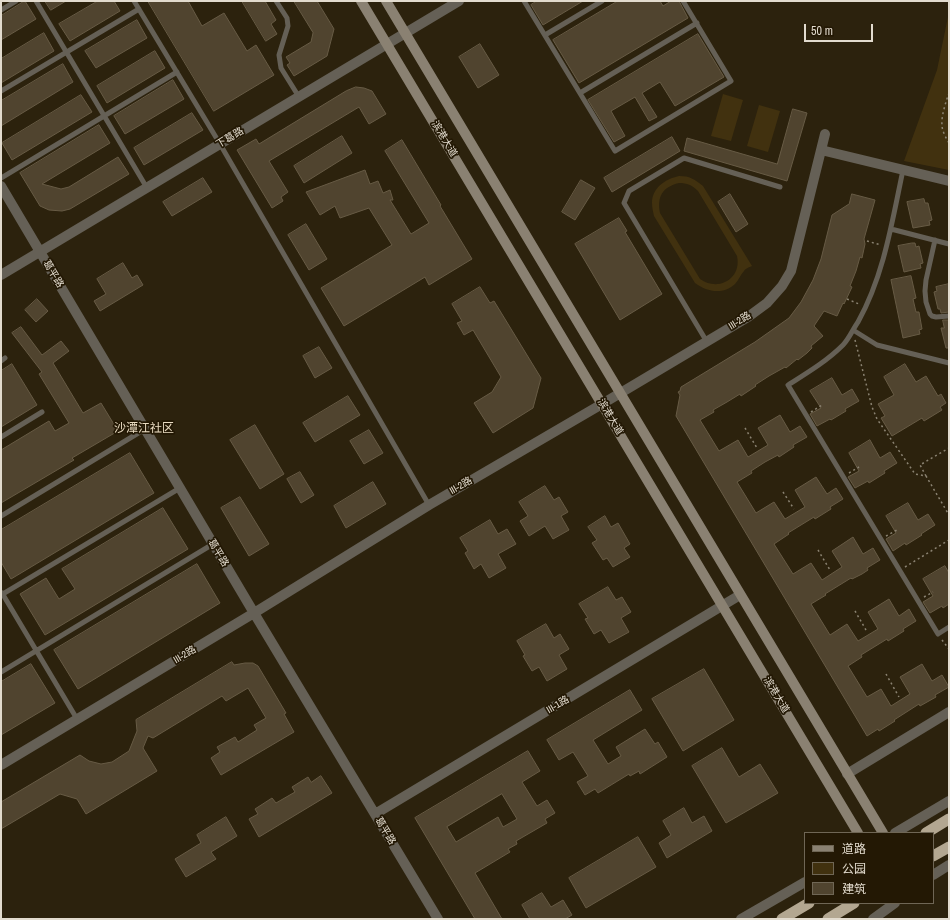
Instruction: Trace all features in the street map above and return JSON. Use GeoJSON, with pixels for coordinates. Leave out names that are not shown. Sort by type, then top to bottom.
{"type":"FeatureCollection","features":[{"type":"Feature","properties":{"kind":"highway"},"geometry":{"type":"LineString","coordinates":[[928,832],[949,819]]}},
{"type":"Feature","properties":{"kind":"highway"},"geometry":{"type":"LineString","coordinates":[[934,855],[949,846]]}},
{"type":"Feature","properties":{"kind":"highway"},"geometry":{"type":"LineString","coordinates":[[782,919],[807,904]]}},
{"type":"Feature","properties":{"kind":"highway"},"geometry":{"type":"LineString","coordinates":[[828,919],[852,904]]}},
{"type":"Feature","properties":{"kind":"main road","name":"滨港大道"},"geometry":{"type":"LineString","coordinates":[[362,1],[857,832]]}},
{"type":"Feature","properties":{"kind":"main road","name":"滨港大道"},"geometry":{"type":"LineString","coordinates":[[386,1],[882,832]]}},
{"type":"Feature","properties":{"kind":"street","name":"下葛路"},"geometry":{"type":"LineString","coordinates":[[1,275],[459,1]]}},
{"type":"Feature","properties":{"kind":"street","name":"III-2路"},"geometry":{"type":"LineString","coordinates":[[1,765],[254,613],[429,505],[620,394],[748,317],[767,303],[782,286],[791,271],[825,134]]}},
{"type":"Feature","properties":{"kind":"street"},"geometry":{"type":"LineString","coordinates":[[821,150],[949,181]]}},
{"type":"Feature","properties":{"kind":"street","name":"葛平路"},"geometry":{"type":"LineString","coordinates":[[1,186],[254,613],[438,919]]}},
{"type":"Feature","properties":{"kind":"street","name":"III-1路"},"geometry":{"type":"LineString","coordinates":[[375,814],[740,595]]}},
{"type":"Feature","properties":{"kind":"street"},"geometry":{"type":"LineString","coordinates":[[847,774],[949,712]]}},
{"type":"Feature","properties":{"kind":"street"},"geometry":{"type":"LineString","coordinates":[[897,832],[949,801]]}},
{"type":"Feature","properties":{"kind":"street"},"geometry":{"type":"LineString","coordinates":[[934,874],[949,865]]}},
{"type":"Feature","properties":{"kind":"street"},"geometry":{"type":"LineString","coordinates":[[741,919],[804,883]]}},
{"type":"Feature","properties":{"kind":"street"},"geometry":{"type":"LineString","coordinates":[[873,919],[894,904]]}},
{"type":"Feature","properties":{"kind":"lane"},"geometry":{"type":"LineString","coordinates":[[1,10],[16,1]]}},
{"type":"Feature","properties":{"kind":"lane"},"geometry":{"type":"LineString","coordinates":[[36,1],[147,188]]}},
{"type":"Feature","properties":{"kind":"lane"},"geometry":{"type":"LineString","coordinates":[[134,1],[220,144],[429,505]]}},
{"type":"Feature","properties":{"kind":"lane"},"geometry":{"type":"LineString","coordinates":[[276,1],[286,18],[288,26],[279,55],[281,68],[299,97]]}},
{"type":"Feature","properties":{"kind":"lane"},"geometry":{"type":"LineString","coordinates":[[524,1],[615,151],[731,81],[683,1]]}},
{"type":"Feature","properties":{"kind":"lane"},"geometry":{"type":"LineString","coordinates":[[545,35],[602,1]]}},
{"type":"Feature","properties":{"kind":"lane"},"geometry":{"type":"LineString","coordinates":[[1,91],[139,9]]}},
{"type":"Feature","properties":{"kind":"lane"},"geometry":{"type":"LineString","coordinates":[[580,93],[697,23]]}},
{"type":"Feature","properties":{"kind":"lane"},"geometry":{"type":"LineString","coordinates":[[1,178],[177,72]]}},
{"type":"Feature","properties":{"kind":"lane"},"geometry":{"type":"LineString","coordinates":[[706,342],[624,203],[629,191],[684,158],[780,187]]}},
{"type":"Feature","properties":{"kind":"lane"},"geometry":{"type":"LineString","coordinates":[[903,170],[891,230],[879,275],[866,307],[844,344],[822,363],[788,385],[938,634],[949,627]]}},
{"type":"Feature","properties":{"kind":"lane"},"geometry":{"type":"LineString","coordinates":[[891,230],[949,244]]}},
{"type":"Feature","properties":{"kind":"lane"},"geometry":{"type":"LineString","coordinates":[[935,240],[926,280],[926,302],[932,316],[949,316]]}},
{"type":"Feature","properties":{"kind":"lane"},"geometry":{"type":"LineString","coordinates":[[853,330],[877,345],[949,363]]}},
{"type":"Feature","properties":{"kind":"lane"},"geometry":{"type":"LineString","coordinates":[[1,437],[42,412]]}},
{"type":"Feature","properties":{"kind":"lane"},"geometry":{"type":"LineString","coordinates":[[1,516],[145,429]]}},
{"type":"Feature","properties":{"kind":"lane"},"geometry":{"type":"LineString","coordinates":[[78,719],[2,594],[180,488]]}},
{"type":"Feature","properties":{"kind":"lane"},"geometry":{"type":"LineString","coordinates":[[1,672],[213,544]]}},
{"type":"Feature","properties":{"kind":"path"},"geometry":{"type":"LineString","coordinates":[[949,93],[944,109],[942,125],[944,135],[949,143]]}},
{"type":"Feature","properties":{"kind":"path"},"geometry":{"type":"LineString","coordinates":[[867,242],[886,246]]}},
{"type":"Feature","properties":{"kind":"path"},"geometry":{"type":"LineString","coordinates":[[847,299],[866,307]]}},
{"type":"Feature","properties":{"kind":"path"},"geometry":{"type":"LineString","coordinates":[[853,330],[872,407],[877,420],[915,474],[926,476]]}},
{"type":"Feature","properties":{"kind":"path"},"geometry":{"type":"LineString","coordinates":[[806,415],[822,405]]}},
{"type":"Feature","properties":{"kind":"path"},"geometry":{"type":"LineString","coordinates":[[745,428],[757,448]]}},
{"type":"Feature","properties":{"kind":"path"},"geometry":{"type":"LineString","coordinates":[[949,448],[920,465],[949,515]]}},
{"type":"Feature","properties":{"kind":"path"},"geometry":{"type":"LineString","coordinates":[[844,476],[859,467]]}},
{"type":"Feature","properties":{"kind":"path"},"geometry":{"type":"LineString","coordinates":[[783,492],[794,509]]}},
{"type":"Feature","properties":{"kind":"path"},"geometry":{"type":"LineString","coordinates":[[881,539],[896,530]]}},
{"type":"Feature","properties":{"kind":"path"},"geometry":{"type":"LineString","coordinates":[[900,570],[949,538]]}},
{"type":"Feature","properties":{"kind":"path"},"geometry":{"type":"LineString","coordinates":[[818,550],[830,570]]}},
{"type":"Feature","properties":{"kind":"path"},"geometry":{"type":"LineString","coordinates":[[918,601],[933,592]]}},
{"type":"Feature","properties":{"kind":"path"},"geometry":{"type":"LineString","coordinates":[[854,610],[866,630]]}},
{"type":"Feature","properties":{"kind":"path"},"geometry":{"type":"LineString","coordinates":[[942,640],[949,648]]}},
{"type":"Feature","properties":{"kind":"path"},"geometry":{"type":"LineString","coordinates":[[886,674],[899,697]]}},
{"type":"Feature","properties":{"kind":"green space"},"geometry":{"type":"Polygon","coordinates":[[[949,12],[949,170],[904,161],[937,70],[949,12]]]}},
{"type":"Feature","properties":{"kind":"green space"},"geometry":{"type":"Polygon","coordinates":[[[723,94],[743,100],[731,141],[711,136],[723,94]]]}},
{"type":"Feature","properties":{"kind":"green space"},"geometry":{"type":"Polygon","coordinates":[[[759,105],[780,111],[768,152],[747,146],[759,105]]]}},
{"type":"Feature","properties":{"kind":"green space"},"geometry":{"type":"Polygon","coordinates":[[[674,177],[689,177],[703,186],[752,266],[748,267],[741,274],[735,284],[725,290],[710,290],[695,283],[654,216],[652,203],[654,193],[660,185],[674,177]],[[679,183],[668,187],[662,194],[659,202],[660,213],[700,279],[707,283],[721,284],[732,277],[736,271],[738,264],[737,256],[698,191],[687,184],[679,183]]]}},
{"type":"Feature","properties":{"kind":"building"},"geometry":{"type":"Polygon","coordinates":[[[25,1],[36,19],[1,40],[1,16],[25,1]]]}},
{"type":"Feature","properties":{"kind":"building"},"geometry":{"type":"Polygon","coordinates":[[[45,1],[66,1],[51,10],[45,1]]]}},
{"type":"Feature","properties":{"kind":"building"},"geometry":{"type":"Polygon","coordinates":[[[98,1],[114,1],[120,11],[70,41],[59,24],[98,1]]]}},
{"type":"Feature","properties":{"kind":"building"},"geometry":{"type":"Polygon","coordinates":[[[148,1],[188,1],[202,26],[224,13],[247,51],[256,45],[274,75],[214,111],[148,1]]]}},
{"type":"Feature","properties":{"kind":"building"},"geometry":{"type":"Polygon","coordinates":[[[242,1],[265,1],[276,20],[271,24],[277,34],[266,41],[242,1]]]}},
{"type":"Feature","properties":{"kind":"building"},"geometry":{"type":"Polygon","coordinates":[[[294,1],[317,1],[334,29],[327,56],[294,76],[287,65],[290,63],[286,57],[311,42],[313,33],[294,1]]]}},
{"type":"Feature","properties":{"kind":"building"},"geometry":{"type":"Polygon","coordinates":[[[537,1],[583,1],[543,25],[531,5],[537,1]]]}},
{"type":"Feature","properties":{"kind":"building"},"geometry":{"type":"Polygon","coordinates":[[[618,1],[660,1],[663,6],[671,1],[679,1],[688,18],[579,83],[553,40],[618,1]]]}},
{"type":"Feature","properties":{"kind":"building"},"geometry":{"type":"Polygon","coordinates":[[[137,20],[147,38],[96,68],[85,51],[137,20]]]}},
{"type":"Feature","properties":{"kind":"building"},"geometry":{"type":"Polygon","coordinates":[[[44,33],[54,51],[1,83],[1,59],[44,33]]]}},
{"type":"Feature","properties":{"kind":"building"},"geometry":{"type":"Polygon","coordinates":[[[698,34],[724,77],[675,106],[660,82],[642,93],[657,117],[649,121],[635,97],[611,111],[625,136],[614,142],[588,100],[698,34]]]}},
{"type":"Feature","properties":{"kind":"building"},"geometry":{"type":"Polygon","coordinates":[[[480,44],[499,75],[478,88],[459,57],[480,44]]]}},
{"type":"Feature","properties":{"kind":"building"},"geometry":{"type":"Polygon","coordinates":[[[155,51],[165,68],[107,103],[97,86],[155,51]]]}},
{"type":"Feature","properties":{"kind":"building"},"geometry":{"type":"Polygon","coordinates":[[[63,64],[73,82],[1,126],[1,101],[63,64]]]}},
{"type":"Feature","properties":{"kind":"building"},"geometry":{"type":"Polygon","coordinates":[[[173,80],[184,99],[125,134],[114,116],[173,80]]]}},
{"type":"Feature","properties":{"kind":"building"},"geometry":{"type":"Polygon","coordinates":[[[356,87],[372,91],[386,114],[369,124],[359,107],[269,161],[288,192],[281,197],[283,201],[272,208],[237,150],[256,139],[259,144],[346,91],[356,87]]]}},
{"type":"Feature","properties":{"kind":"building"},"geometry":{"type":"Polygon","coordinates":[[[81,95],[92,112],[12,160],[2,143],[81,95]]]}},
{"type":"Feature","properties":{"kind":"building"},"geometry":{"type":"Polygon","coordinates":[[[793,109],[807,113],[787,181],[684,151],[687,138],[777,164],[793,109]]]}},
{"type":"Feature","properties":{"kind":"building"},"geometry":{"type":"Polygon","coordinates":[[[192,113],[203,130],[144,165],[134,148],[192,113]]]}},
{"type":"Feature","properties":{"kind":"building"},"geometry":{"type":"Polygon","coordinates":[[[99,125],[110,143],[42,184],[61,189],[69,187],[118,157],[129,174],[70,209],[62,211],[49,210],[40,206],[20,173],[99,125]]]}},
{"type":"Feature","properties":{"kind":"building"},"geometry":{"type":"Polygon","coordinates":[[[342,136],[352,153],[304,183],[294,166],[342,136]]]}},
{"type":"Feature","properties":{"kind":"building"},"geometry":{"type":"Polygon","coordinates":[[[672,137],[680,151],[612,192],[604,178],[672,137]]]}},
{"type":"Feature","properties":{"kind":"building"},"geometry":{"type":"Polygon","coordinates":[[[402,140],[472,259],[429,285],[425,277],[344,326],[321,288],[392,245],[369,208],[340,218],[335,206],[320,215],[306,192],[365,170],[370,184],[378,181],[383,193],[390,190],[393,200],[390,200],[411,234],[429,223],[385,151],[402,140]]]}},
{"type":"Feature","properties":{"kind":"building"},"geometry":{"type":"Polygon","coordinates":[[[203,178],[212,192],[172,216],[163,202],[203,178]]]}},
{"type":"Feature","properties":{"kind":"building"},"geometry":{"type":"Polygon","coordinates":[[[581,180],[595,188],[575,220],[562,212],[581,180]]]}},
{"type":"Feature","properties":{"kind":"building"},"geometry":{"type":"Polygon","coordinates":[[[730,194],[748,224],[736,232],[718,202],[730,194]]]}},
{"type":"Feature","properties":{"kind":"building"},"geometry":{"type":"Polygon","coordinates":[[[852,194],[875,200],[864,239],[865,244],[862,258],[860,257],[850,286],[852,287],[837,316],[824,311],[814,326],[823,336],[811,346],[812,348],[807,353],[786,368],[785,367],[755,385],[756,386],[741,396],[740,394],[713,410],[714,412],[700,420],[719,451],[738,440],[748,457],[768,445],[758,428],[780,415],[790,432],[800,426],[807,437],[793,445],[794,447],[779,457],[778,455],[751,471],[752,473],[737,482],[756,513],[774,502],[785,519],[805,507],[795,490],[816,477],[827,494],[836,488],[843,499],[830,507],[831,509],[815,519],[814,517],[788,533],[789,534],[774,544],[793,574],[811,563],[822,580],[842,567],[832,551],[853,537],[863,554],[873,548],[880,560],[867,568],[868,570],[862,574],[852,579],[851,578],[811,604],[830,635],[847,624],[858,641],[878,629],[868,612],[889,599],[899,616],[909,609],[916,621],[888,641],[887,639],[861,655],[862,657],[848,666],[867,697],[881,689],[891,706],[910,694],[900,677],[922,664],[932,681],[942,675],[949,687],[935,695],[936,697],[920,706],[919,704],[879,731],[878,729],[867,736],[676,416],[680,395],[678,392],[680,391],[681,387],[755,342],[789,318],[801,302],[813,280],[821,259],[832,215],[849,204],[852,194]]]}},
{"type":"Feature","properties":{"kind":"building"},"geometry":{"type":"Polygon","coordinates":[[[924,199],[925,203],[928,203],[932,220],[929,221],[930,225],[913,228],[907,202],[924,199]]]}},
{"type":"Feature","properties":{"kind":"building"},"geometry":{"type":"Polygon","coordinates":[[[619,218],[627,231],[625,232],[662,294],[620,320],[575,244],[619,218]]]}},
{"type":"Feature","properties":{"kind":"building"},"geometry":{"type":"Polygon","coordinates":[[[306,224],[327,259],[309,270],[288,235],[306,224]]]}},
{"type":"Feature","properties":{"kind":"building"},"geometry":{"type":"Polygon","coordinates":[[[915,243],[916,247],[919,246],[923,263],[920,264],[921,268],[904,272],[898,246],[915,243]]]}},
{"type":"Feature","properties":{"kind":"building"},"geometry":{"type":"Polygon","coordinates":[[[123,263],[132,278],[137,275],[143,285],[100,311],[94,301],[106,294],[97,279],[123,263]]]}},
{"type":"Feature","properties":{"kind":"building"},"geometry":{"type":"Polygon","coordinates":[[[911,276],[916,298],[913,299],[916,312],[919,312],[922,329],[919,330],[920,334],[903,338],[891,280],[911,276]]]}},
{"type":"Feature","properties":{"kind":"building"},"geometry":{"type":"Polygon","coordinates":[[[949,284],[949,312],[941,313],[940,309],[938,309],[934,292],[937,291],[936,287],[949,284]]]}},
{"type":"Feature","properties":{"kind":"building"},"geometry":{"type":"Polygon","coordinates":[[[480,287],[490,303],[494,301],[541,378],[533,408],[493,433],[474,403],[492,392],[501,377],[473,330],[464,335],[457,323],[462,321],[452,304],[480,287]]]}},
{"type":"Feature","properties":{"kind":"building"},"geometry":{"type":"Polygon","coordinates":[[[37,299],[48,311],[36,322],[25,310],[37,299]]]}},
{"type":"Feature","properties":{"kind":"building"},"geometry":{"type":"Polygon","coordinates":[[[943,320],[949,320],[949,348],[946,348],[941,328],[944,328],[943,320]]]}},
{"type":"Feature","properties":{"kind":"building"},"geometry":{"type":"Polygon","coordinates":[[[21,327],[42,355],[61,341],[69,351],[53,363],[83,413],[101,403],[118,431],[72,458],[74,460],[1,503],[1,450],[49,421],[55,431],[69,423],[39,374],[42,372],[12,333],[21,327]]]}},
{"type":"Feature","properties":{"kind":"building"},"geometry":{"type":"Polygon","coordinates":[[[319,347],[332,368],[315,378],[303,356],[319,347]]]}},
{"type":"Feature","properties":{"kind":"building"},"geometry":{"type":"Polygon","coordinates":[[[12,364],[37,405],[1,427],[1,371],[12,364]]]}},
{"type":"Feature","properties":{"kind":"building"},"geometry":{"type":"Polygon","coordinates":[[[905,364],[916,382],[926,376],[938,396],[941,394],[946,403],[940,407],[942,410],[924,421],[922,418],[892,436],[881,418],[885,416],[878,404],[894,395],[884,377],[905,364]]]}},
{"type":"Feature","properties":{"kind":"building"},"geometry":{"type":"Polygon","coordinates":[[[832,378],[842,395],[852,389],[859,401],[845,409],[846,411],[831,420],[830,419],[817,426],[810,414],[821,408],[810,391],[832,378]]]}},
{"type":"Feature","properties":{"kind":"building"},"geometry":{"type":"Polygon","coordinates":[[[348,396],[360,415],[315,442],[303,423],[348,396]]]}},
{"type":"Feature","properties":{"kind":"building"},"geometry":{"type":"Polygon","coordinates":[[[255,425],[284,474],[260,489],[230,440],[255,425]]]}},
{"type":"Feature","properties":{"kind":"building"},"geometry":{"type":"Polygon","coordinates":[[[369,430],[383,453],[364,464],[350,441],[369,430]]]}},
{"type":"Feature","properties":{"kind":"building"},"geometry":{"type":"Polygon","coordinates":[[[870,440],[880,458],[890,452],[897,463],[869,483],[868,481],[855,488],[848,477],[859,471],[849,453],[870,440]]]}},
{"type":"Feature","properties":{"kind":"building"},"geometry":{"type":"Polygon","coordinates":[[[130,453],[154,493],[11,579],[1,562],[1,530],[130,453]]]}},
{"type":"Feature","properties":{"kind":"building"},"geometry":{"type":"Polygon","coordinates":[[[300,472],[314,495],[301,503],[287,479],[300,472]]]}},
{"type":"Feature","properties":{"kind":"building"},"geometry":{"type":"Polygon","coordinates":[[[373,482],[386,504],[346,528],[334,506],[373,482]]]}},
{"type":"Feature","properties":{"kind":"building"},"geometry":{"type":"Polygon","coordinates":[[[545,486],[554,500],[559,497],[568,512],[561,516],[569,530],[553,539],[545,526],[529,536],[520,521],[528,516],[519,502],[545,486]]]}},
{"type":"Feature","properties":{"kind":"building"},"geometry":{"type":"Polygon","coordinates":[[[240,497],[269,544],[249,556],[221,508],[240,497]]]}},
{"type":"Feature","properties":{"kind":"building"},"geometry":{"type":"Polygon","coordinates":[[[908,503],[918,520],[928,514],[935,525],[906,545],[905,543],[893,551],[886,539],[896,533],[886,516],[908,503]]]}},
{"type":"Feature","properties":{"kind":"building"},"geometry":{"type":"Polygon","coordinates":[[[163,508],[188,549],[45,635],[20,594],[46,578],[59,599],[75,589],[62,569],[163,508]]]}},
{"type":"Feature","properties":{"kind":"building"},"geometry":{"type":"Polygon","coordinates":[[[605,516],[611,527],[618,523],[630,544],[624,548],[630,557],[613,567],[607,558],[603,560],[592,543],[597,540],[588,527],[605,516]]]}},
{"type":"Feature","properties":{"kind":"building"},"geometry":{"type":"Polygon","coordinates":[[[490,520],[498,534],[507,529],[516,544],[498,554],[506,568],[489,578],[481,564],[474,569],[465,553],[468,551],[460,538],[490,520]]]}},
{"type":"Feature","properties":{"kind":"building"},"geometry":{"type":"Polygon","coordinates":[[[197,564],[220,603],[78,689],[54,650],[197,564]]]}},
{"type":"Feature","properties":{"kind":"building"},"geometry":{"type":"Polygon","coordinates":[[[945,566],[949,573],[949,604],[930,613],[923,602],[933,596],[923,579],[945,566]]]}},
{"type":"Feature","properties":{"kind":"building"},"geometry":{"type":"Polygon","coordinates":[[[608,587],[616,600],[622,597],[631,612],[621,618],[629,632],[609,643],[601,630],[594,634],[585,619],[588,618],[579,604],[608,587]]]}},
{"type":"Feature","properties":{"kind":"building"},"geometry":{"type":"Polygon","coordinates":[[[546,624],[554,638],[560,634],[569,649],[559,655],[567,669],[547,681],[539,667],[532,671],[523,656],[525,655],[517,641],[546,624]]]}},
{"type":"Feature","properties":{"kind":"building"},"geometry":{"type":"Polygon","coordinates":[[[232,662],[234,665],[253,663],[258,666],[286,713],[284,714],[294,732],[221,775],[211,758],[220,752],[217,747],[235,737],[238,742],[257,730],[254,725],[266,718],[248,688],[226,701],[222,696],[153,738],[148,736],[143,748],[157,771],[86,814],[77,799],[60,794],[1,829],[1,802],[80,755],[89,761],[101,764],[112,762],[129,751],[137,731],[136,720],[232,662]]]}},
{"type":"Feature","properties":{"kind":"building"},"geometry":{"type":"Polygon","coordinates":[[[31,664],[55,703],[1,735],[1,682],[31,664]]]}},
{"type":"Feature","properties":{"kind":"building"},"geometry":{"type":"Polygon","coordinates":[[[704,669],[734,720],[683,751],[652,699],[704,669]]]}},
{"type":"Feature","properties":{"kind":"building"},"geometry":{"type":"Polygon","coordinates":[[[630,690],[642,710],[593,740],[608,764],[621,756],[616,747],[645,729],[655,744],[658,742],[667,757],[640,774],[639,771],[630,776],[629,774],[598,793],[595,789],[585,795],[577,782],[588,776],[573,752],[559,760],[547,740],[630,690]]]}},
{"type":"Feature","properties":{"kind":"building"},"geometry":{"type":"Polygon","coordinates":[[[722,748],[739,777],[760,764],[778,793],[726,823],[692,766],[722,748]]]}},
{"type":"Feature","properties":{"kind":"building"},"geometry":{"type":"Polygon","coordinates":[[[528,751],[540,771],[522,782],[537,806],[547,800],[555,813],[545,819],[547,823],[516,841],[517,844],[508,849],[510,852],[475,873],[502,919],[475,919],[415,818],[528,751]],[[502,794],[447,827],[456,842],[498,817],[503,827],[517,819],[502,794]]]}},
{"type":"Feature","properties":{"kind":"building"},"geometry":{"type":"Polygon","coordinates":[[[321,776],[332,793],[259,837],[249,819],[258,814],[255,809],[272,798],[276,803],[295,792],[292,787],[308,777],[311,782],[321,776]]]}},
{"type":"Feature","properties":{"kind":"building"},"geometry":{"type":"Polygon","coordinates":[[[684,808],[692,823],[704,816],[712,831],[667,858],[659,843],[671,835],[663,821],[684,808]]]}},
{"type":"Feature","properties":{"kind":"building"},"geometry":{"type":"Polygon","coordinates":[[[226,817],[237,836],[211,852],[216,859],[186,877],[175,859],[201,843],[197,835],[226,817]]]}},
{"type":"Feature","properties":{"kind":"building"},"geometry":{"type":"Polygon","coordinates":[[[638,837],[656,867],[586,908],[569,878],[638,837]]]}},
{"type":"Feature","properties":{"kind":"building"},"geometry":{"type":"Polygon","coordinates":[[[542,893],[551,907],[563,900],[572,915],[565,919],[530,919],[522,905],[542,893]]]}},
{"type":"Feature","properties":{"kind":"district","name":"沙潭江社区"},"geometry":{"type":"Point","coordinates":[144,429]}}]}
